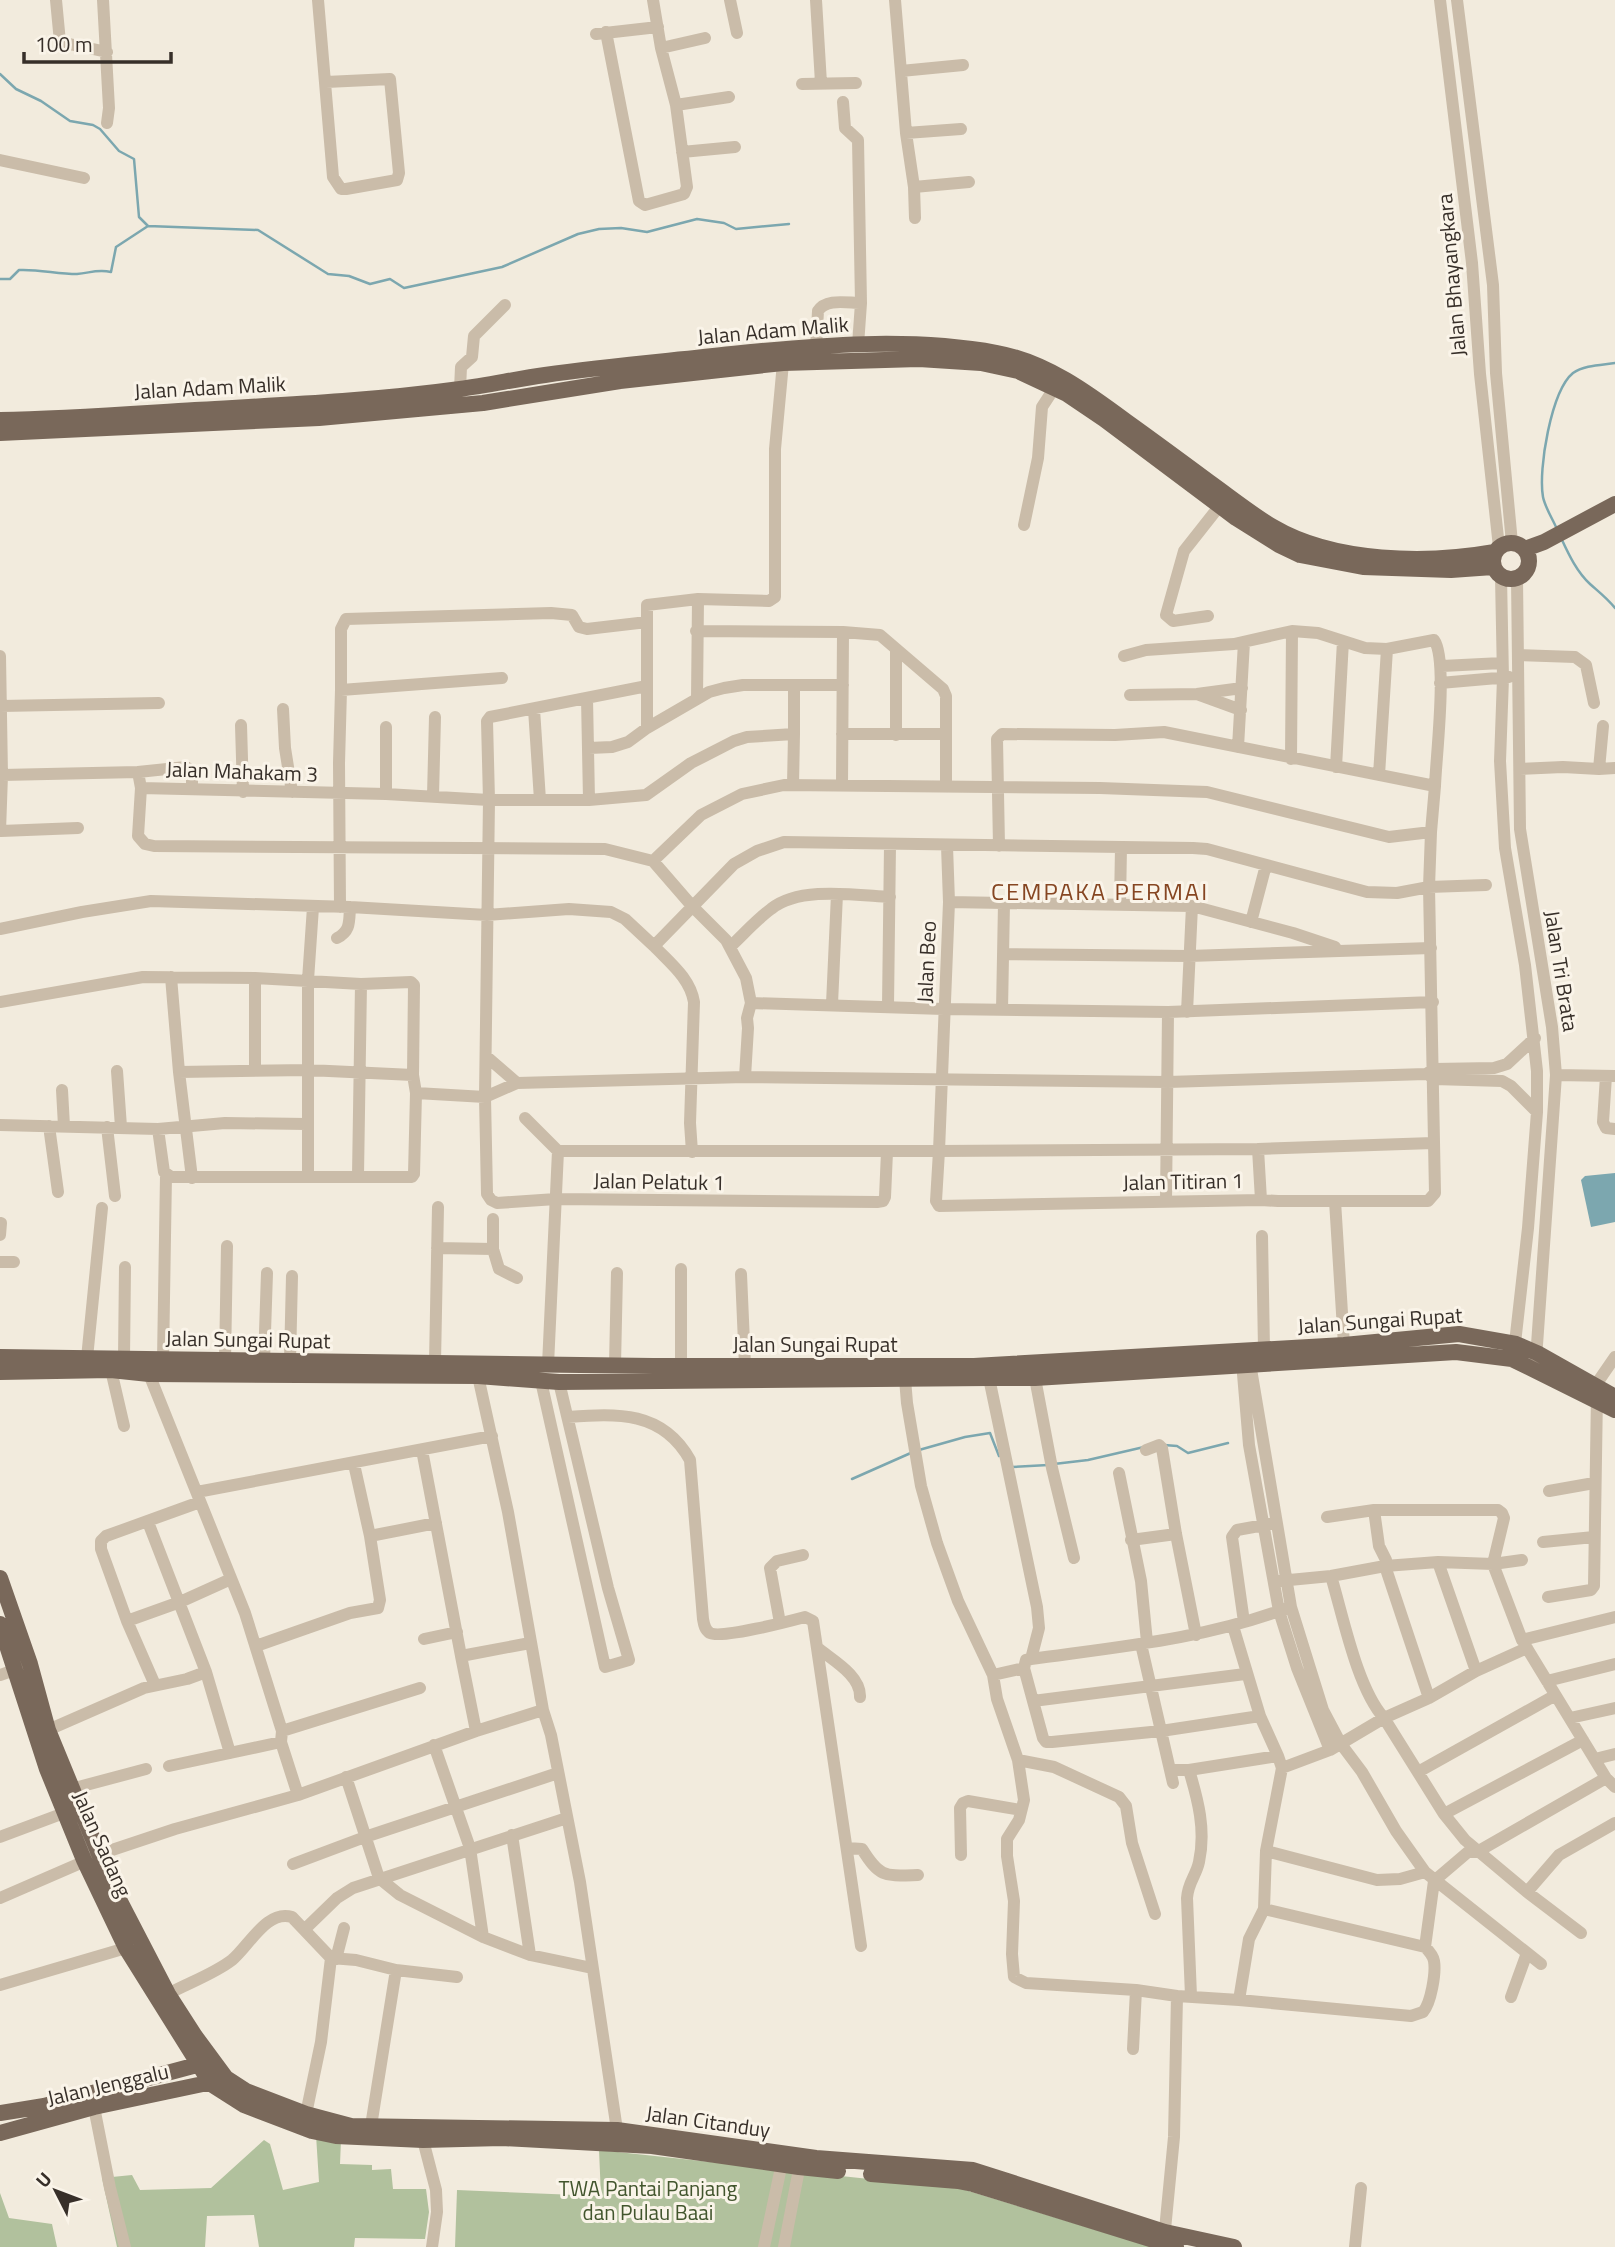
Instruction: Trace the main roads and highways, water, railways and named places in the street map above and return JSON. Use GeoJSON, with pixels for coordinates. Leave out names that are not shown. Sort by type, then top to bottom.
{"type":"FeatureCollection","features":[{"type":"Feature","properties":{"kind":"main road","name":"Jalan Adam Malik"},"geometry":{"type":"LineString","coordinates":[[791,358],[816,347],[858,345],[936,346],[996,353],[1019,359],[1083,390],[1223,501]]}},
{"type":"Feature","properties":{"kind":"main road"},"geometry":{"type":"LineString","coordinates":[[857,362],[858,345]]}},
{"type":"Feature","properties":{"kind":"main road","name":"Jalan Adam Malik"},"geometry":{"type":"LineString","coordinates":[[0,420],[281,405],[791,358],[857,362],[919,359],[981,363],[1018,371],[1055,387],[1223,501],[1293,537],[1346,552],[1414,559],[1509,559],[1546,546],[1571,533]]}},
{"type":"Feature","properties":{"kind":"main road","name":"Jalan Adam Malik"},"geometry":{"type":"LineString","coordinates":[[0,433],[319,418],[483,403],[619,373]]}},
{"type":"Feature","properties":{"kind":"main road"},"geometry":{"type":"LineString","coordinates":[[1571,533],[1615,504]]}},
{"type":"Feature","properties":{"kind":"main road"},"geometry":{"type":"LineString","coordinates":[[1571,533],[1615,516]]}},
{"type":"Feature","properties":{"kind":"main road","name":"Jalan Sungai Rupat"},"geometry":{"type":"LineString","coordinates":[[0,1372],[111,1370],[153,1365],[290,1361],[559,1382],[1035,1377],[1459,1334],[1514,1352],[1596,1391],[1615,1397]]}},
{"type":"Feature","properties":{"kind":"main road","name":"Jalan Sungai Rupat"},"geometry":{"type":"LineString","coordinates":[[0,1357],[124,1358],[153,1365],[380,1368],[435,1363],[832,1368],[1249,1356],[1514,1352]]}},
{"type":"Feature","properties":{"kind":"main road","name":"Jalan Sungai Rupat"},"geometry":{"type":"LineString","coordinates":[[1596,1391],[1615,1410]]}},
{"type":"Feature","properties":{"kind":"main road"},"geometry":{"type":"LineString","coordinates":[[0,1578],[15,1670],[48,1730],[71,1788],[91,1857]]}},
{"type":"Feature","properties":{"kind":"main road","name":"Jalan Sadang"},"geometry":{"type":"LineString","coordinates":[[1,1629],[64,1813],[91,1857],[126,1948],[205,2063]]}},
{"type":"Feature","properties":{"kind":"main road","name":"Jalan Citanduy"},"geometry":{"type":"LineString","coordinates":[[91,1857],[168,1994],[195,2036],[205,2063],[219,2081],[244,2105],[312,2131],[336,2136],[423,2140],[502,2138],[652,2146],[800,2161],[958,2181],[1168,2241],[1234,2247]]}},
{"type":"Feature","properties":{"kind":"main road","name":"Jalan Jenggalu"},"geometry":{"type":"LineString","coordinates":[[0,2113],[44,2106],[205,2063]]}},
{"type":"Feature","properties":{"kind":"main road","name":"Jalan Citanduy"},"geometry":{"type":"LineString","coordinates":[[219,2081],[306,2114],[351,2126],[617,2130],[783,2159]]}},
{"type":"Feature","properties":{"kind":"main road","name":"Jalan Jenggalu"},"geometry":{"type":"LineString","coordinates":[[0,2133],[94,2107],[219,2081]]}},
{"type":"Feature","properties":{"kind":"water"},"geometry":{"type":"Polygon","coordinates":[[[1615,1173],[1615,1222],[1591,1227],[1581,1180],[1585,1176],[1615,1173]]]}},
{"type":"Feature","properties":{"kind":"waterway"},"geometry":{"type":"LineString","coordinates":[[0,74],[16,89],[41,101],[70,121],[100,129],[119,151],[134,159],[139,217],[148,226],[258,230],[328,274],[349,276],[370,284],[390,279],[404,288],[502,267],[578,234],[599,229],[621,228],[647,232],[697,219],[724,223],[736,229],[789,224]]}},
{"type":"Feature","properties":{"kind":"waterway"},"geometry":{"type":"LineString","coordinates":[[0,279],[10,279],[19,270],[77,274],[111,272],[116,247],[148,226]]}},
{"type":"Feature","properties":{"kind":"waterway"},"geometry":{"type":"LineString","coordinates":[[1556,527],[1544,501],[1542,469],[1558,396],[1565,382],[1577,370],[1615,363]]}},
{"type":"Feature","properties":{"kind":"waterway"},"geometry":{"type":"LineString","coordinates":[[1562,540],[1581,574],[1615,608]]}},
{"type":"Feature","properties":{"kind":"waterway"},"geometry":{"type":"LineString","coordinates":[[919,1450],[990,1433],[999,1456]]}},
{"type":"Feature","properties":{"kind":"waterway"},"geometry":{"type":"LineString","coordinates":[[1164,1445],[1177,1446],[1188,1453],[1228,1443]]}},
{"type":"Feature","properties":{"kind":"waterway"},"geometry":{"type":"LineString","coordinates":[[1054,1464],[1088,1460],[1144,1447]]}},
{"type":"Feature","properties":{"kind":"waterway"},"geometry":{"type":"LineString","coordinates":[[852,1479],[913,1452]]}},
{"type":"Feature","properties":{"kind":"waterway"},"geometry":{"type":"LineString","coordinates":[[1012,1467],[1048,1465]]}},
{"type":"Feature","properties":{"kind":"district","name":"CEMPAKA PERMAI"},"geometry":{"type":"Point","coordinates":[1100,892]}},
{"type":"Feature","properties":{"kind":"park label","name":"TWA Pantai Panjang dan Pulau Baai"},"geometry":{"type":"Point","coordinates":[648,2201]}}]}
